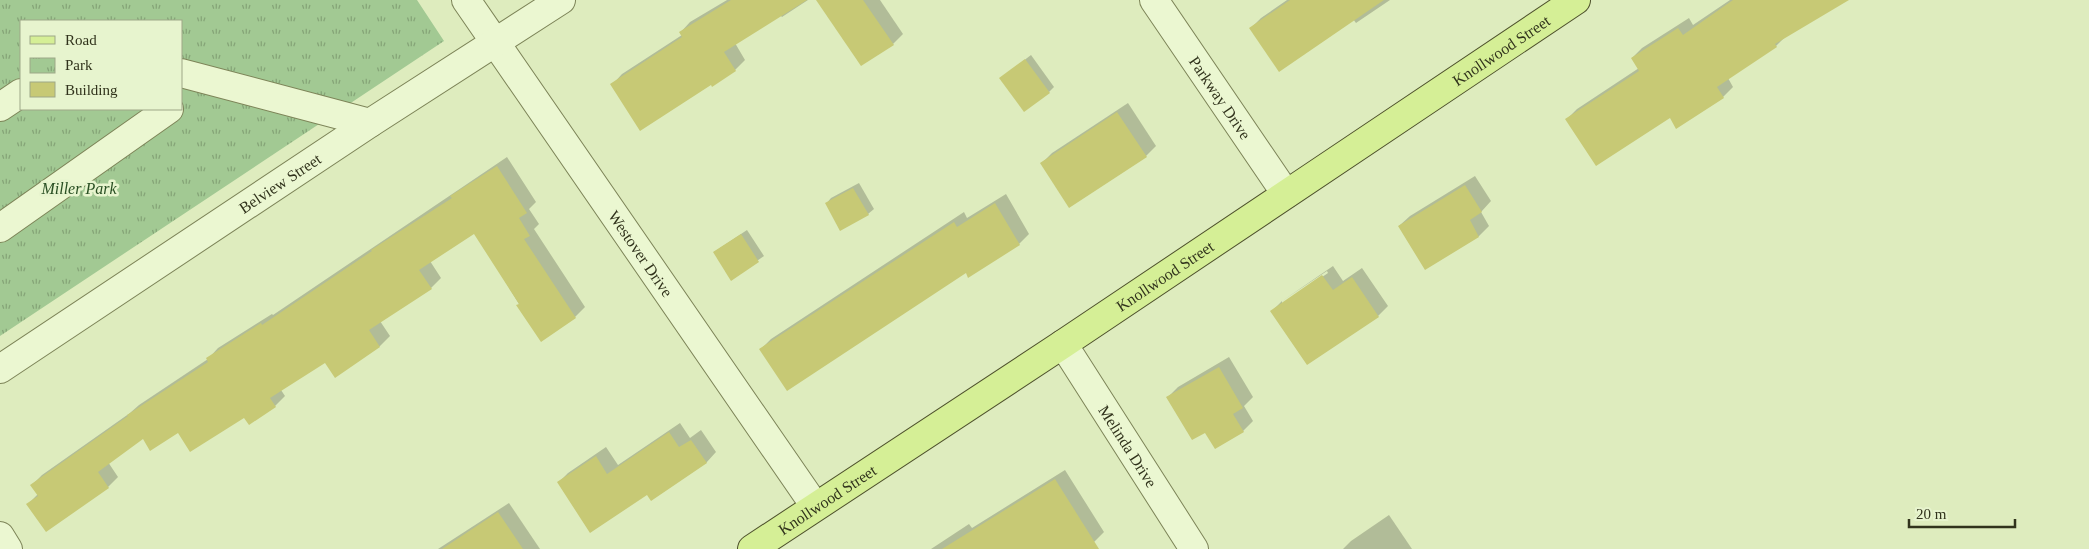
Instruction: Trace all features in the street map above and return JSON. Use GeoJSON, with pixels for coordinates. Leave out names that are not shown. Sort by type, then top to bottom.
{"type":"FeatureCollection","features":[{"type":"Feature","properties":{"kind":"main road","name":"Knollwood Street"},"geometry":{"type":"LineString","coordinates":[[752,549],[1063,344],[1576,0]]}},
{"type":"Feature","properties":{"kind":"street","name":"Westover Drive"},"geometry":{"type":"LineString","coordinates":[[466,0],[815,506]]}},
{"type":"Feature","properties":{"kind":"street","name":"Belview Street"},"geometry":{"type":"LineString","coordinates":[[0,369],[370,123],[496,44],[561,0]]}},
{"type":"Feature","properties":{"kind":"street","name":"Parkway Drive"},"geometry":{"type":"LineString","coordinates":[[1154,0],[1286,194]]}},
{"type":"Feature","properties":{"kind":"street"},"geometry":{"type":"LineString","coordinates":[[182,74],[370,123]]}},
{"type":"Feature","properties":{"kind":"street"},"geometry":{"type":"LineString","coordinates":[[182,99],[208,81]]}},
{"type":"Feature","properties":{"kind":"street"},"geometry":{"type":"LineString","coordinates":[[0,107],[20,94]]}},
{"type":"Feature","properties":{"kind":"street"},"geometry":{"type":"LineString","coordinates":[[0,228],[168,110]]}},
{"type":"Feature","properties":{"kind":"street","name":"Melinda Drive"},"geometry":{"type":"LineString","coordinates":[[1063,344],[1194,549]]}},
{"type":"Feature","properties":{"kind":"street"},"geometry":{"type":"LineString","coordinates":[[0,536],[8,549]]}},
{"type":"Feature","properties":{"kind":"green space","name":"Miller Park"},"geometry":{"type":"Polygon","coordinates":[[[0,0],[417,0],[444,41],[0,336],[0,0]]]}},
{"type":"Feature","properties":{"kind":"building"},"geometry":{"type":"Polygon","coordinates":[[[731,0],[807,0],[724,52],[736,71],[640,131],[610,84],[682,37],[679,32],[731,0]]]}},
{"type":"Feature","properties":{"kind":"building"},"geometry":{"type":"Polygon","coordinates":[[[816,0],[863,0],[894,45],[861,66],[816,0]]]}},
{"type":"Feature","properties":{"kind":"building"},"geometry":{"type":"Polygon","coordinates":[[[1290,0],[1384,0],[1279,72],[1249,28],[1290,0]]]}},
{"type":"Feature","properties":{"kind":"building"},"geometry":{"type":"Polygon","coordinates":[[[1733,0],[1849,0],[1775,44],[1777,47],[1717,87],[1724,98],[1676,129],[1670,118],[1596,166],[1565,119],[1639,71],[1631,58],[1678,28],[1683,35],[1733,0]]]}},
{"type":"Feature","properties":{"kind":"building"},"geometry":{"type":"Polygon","coordinates":[[[1025,59],[1050,93],[1024,112],[999,78],[1025,59]]]}},
{"type":"Feature","properties":{"kind":"building"},"geometry":{"type":"Polygon","coordinates":[[[1117,112],[1147,157],[1069,208],[1040,163],[1117,112]]]}},
{"type":"Feature","properties":{"kind":"building"},"geometry":{"type":"Polygon","coordinates":[[[497,166],[527,213],[519,218],[530,236],[524,239],[576,318],[541,342],[516,305],[519,304],[474,234],[419,270],[432,289],[369,330],[380,347],[335,378],[325,363],[270,398],[276,407],[249,425],[244,418],[190,452],[178,433],[150,451],[143,439],[98,472],[109,488],[46,532],[26,504],[38,496],[30,485],[127,415],[208,362],[206,358],[261,323],[262,325],[497,166]]]}},
{"type":"Feature","properties":{"kind":"building"},"geometry":{"type":"Polygon","coordinates":[[[1465,185],[1482,212],[1470,220],[1479,237],[1425,270],[1398,226],[1465,185]]]}},
{"type":"Feature","properties":{"kind":"building"},"geometry":{"type":"Polygon","coordinates":[[[853,188],[869,215],[840,231],[825,203],[853,188]]]}},
{"type":"Feature","properties":{"kind":"building"},"geometry":{"type":"Polygon","coordinates":[[[995,203],[1020,245],[968,278],[966,273],[787,391],[759,349],[954,222],[957,227],[995,203]]]}},
{"type":"Feature","properties":{"kind":"building"},"geometry":{"type":"Polygon","coordinates":[[[741,234],[759,262],[731,281],[713,252],[741,234]]]}},
{"type":"Feature","properties":{"kind":"building"},"geometry":{"type":"Polygon","coordinates":[[[1322,275],[1333,290],[1352,277],[1379,317],[1307,365],[1270,311],[1322,275]]]}},
{"type":"Feature","properties":{"kind":"building"},"geometry":{"type":"Polygon","coordinates":[[[1219,367],[1243,408],[1233,414],[1244,432],[1215,449],[1205,433],[1192,440],[1166,397],[1219,367]]]}},
{"type":"Feature","properties":{"kind":"building"},"geometry":{"type":"Polygon","coordinates":[[[669,432],[679,447],[691,440],[707,463],[651,501],[647,495],[590,533],[557,482],[596,456],[607,474],[669,432]]]}},
{"type":"Feature","properties":{"kind":"building"},"geometry":{"type":"Polygon","coordinates":[[[1055,479],[1099,549],[942,549],[1055,479]]]}},
{"type":"Feature","properties":{"kind":"building"},"geometry":{"type":"Polygon","coordinates":[[[498,512],[523,549],[442,549],[498,512]]]}}]}
